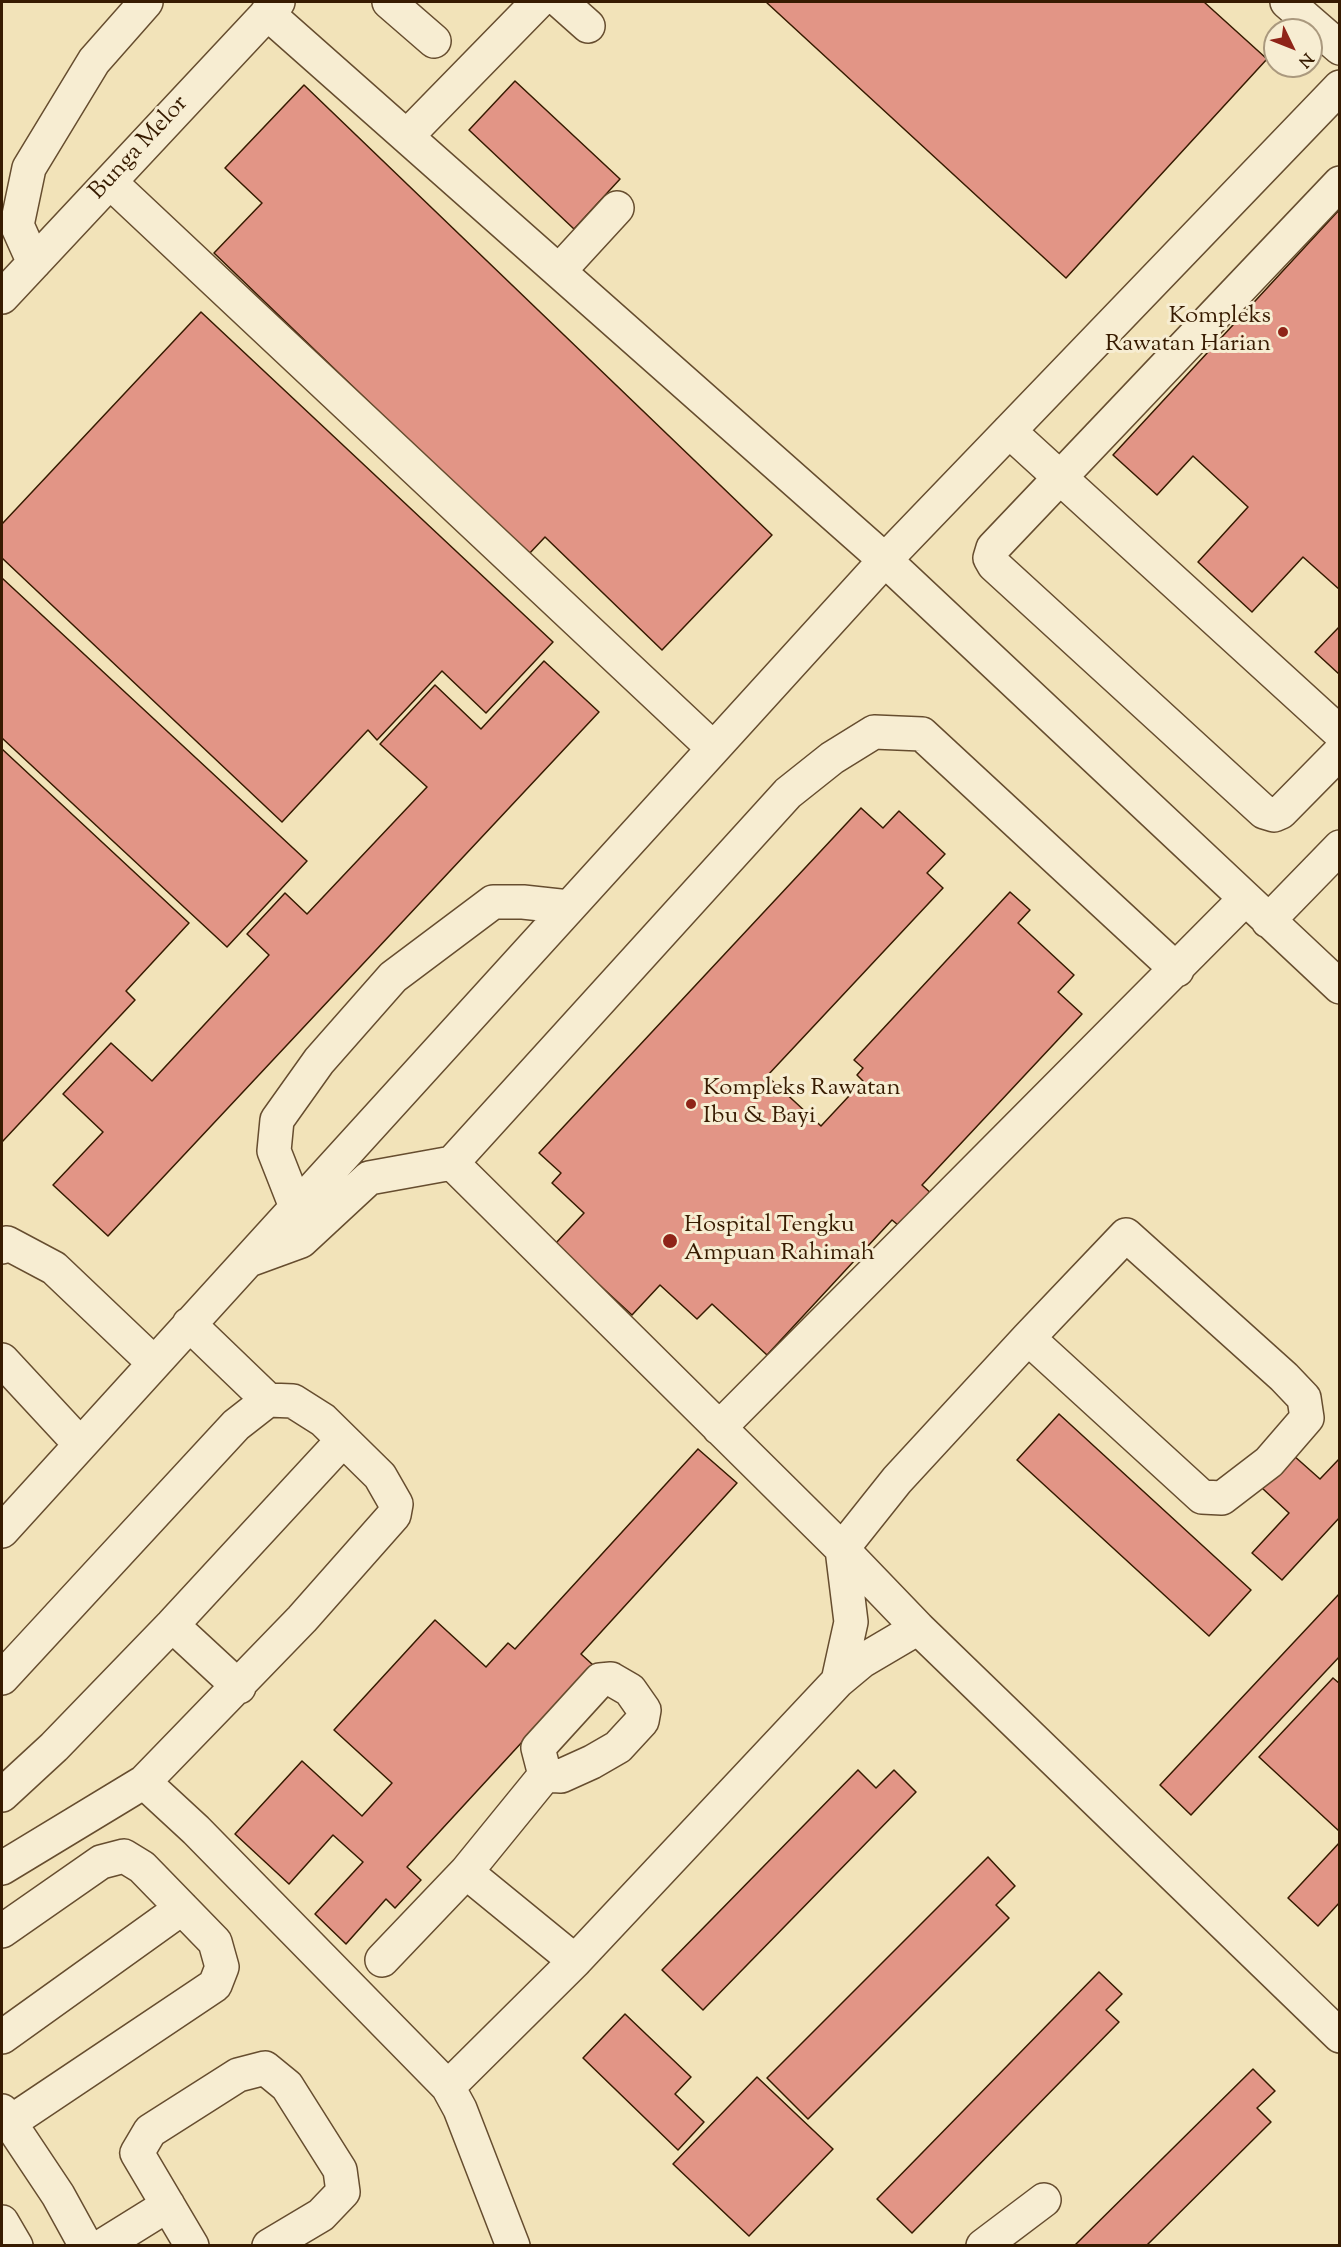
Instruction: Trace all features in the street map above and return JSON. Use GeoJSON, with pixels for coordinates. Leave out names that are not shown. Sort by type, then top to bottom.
{"type":"FeatureCollection","features":[{"type":"Feature","properties":{"kind":"street"},"geometry":{"type":"LineString","coordinates":[[34,263],[17,225],[29,168],[94,61],[146,2]]}},
{"type":"Feature","properties":{"kind":"street"},"geometry":{"type":"LineString","coordinates":[[389,2],[434,41]]}},
{"type":"Feature","properties":{"kind":"street"},"geometry":{"type":"LineString","coordinates":[[408,135],[538,2]]}},
{"type":"Feature","properties":{"kind":"street"},"geometry":{"type":"LineString","coordinates":[[561,2],[588,26]]}},
{"type":"Feature","properties":{"kind":"street"},"geometry":{"type":"LineString","coordinates":[[1287,2],[1340,48]]}},
{"type":"Feature","properties":{"kind":"street"},"geometry":{"type":"LineString","coordinates":[[273,7],[408,135],[885,560],[1340,987]]}},
{"type":"Feature","properties":{"kind":"street","name":"Bunga Melor"},"geometry":{"type":"LineString","coordinates":[[2,297],[273,7]]}},
{"type":"Feature","properties":{"kind":"street"},"geometry":{"type":"LineString","coordinates":[[2,1531],[885,560],[1340,87]]}},
{"type":"Feature","properties":{"kind":"street"},"geometry":{"type":"LineString","coordinates":[[110,182],[713,748]]}},
{"type":"Feature","properties":{"kind":"street"},"geometry":{"type":"LineString","coordinates":[[1340,183],[993,548],[990,558],[994,565],[1264,812],[1274,815],[1281,812],[1340,752]]}},
{"type":"Feature","properties":{"kind":"street"},"geometry":{"type":"LineString","coordinates":[[560,270],[617,208]]}},
{"type":"Feature","properties":{"kind":"street"},"geometry":{"type":"LineString","coordinates":[[1009,431],[1062,476],[1340,733]]}},
{"type":"Feature","properties":{"kind":"street"},"geometry":{"type":"LineString","coordinates":[[247,1260],[301,1241],[369,1178],[452,1163],[788,793],[832,758],[874,732],[922,734],[1177,970]]}},
{"type":"Feature","properties":{"kind":"street"},"geometry":{"type":"LineString","coordinates":[[1268,921],[1340,848]]}},
{"type":"Feature","properties":{"kind":"street"},"geometry":{"type":"LineString","coordinates":[[719,1428],[1177,970],[1245,899]]}},
{"type":"Feature","properties":{"kind":"street"},"geometry":{"type":"LineString","coordinates":[[296,1207],[274,1151],[277,1120],[319,1061],[393,977],[493,902],[523,902],[569,907]]}},
{"type":"Feature","properties":{"kind":"street"},"geometry":{"type":"LineString","coordinates":[[452,1163],[842,1549],[918,1628],[1340,2036]]}},
{"type":"Feature","properties":{"kind":"street"},"geometry":{"type":"LineString","coordinates":[[838,1681],[851,1622],[842,1549],[897,1480],[1028,1338],[1125,1235],[1284,1377],[1304,1398],[1307,1418],[1269,1462],[1222,1498],[1202,1497],[1028,1338]]}},
{"type":"Feature","properties":{"kind":"street"},"geometry":{"type":"LineString","coordinates":[[2,1248],[7,1243],[54,1268],[154,1363]]}},
{"type":"Feature","properties":{"kind":"street"},"geometry":{"type":"LineString","coordinates":[[189,1324],[268,1400]]}},
{"type":"Feature","properties":{"kind":"street"},"geometry":{"type":"LineString","coordinates":[[2,1360],[80,1444]]}},
{"type":"Feature","properties":{"kind":"street"},"geometry":{"type":"LineString","coordinates":[[2,1678],[236,1425],[268,1400],[293,1401],[323,1420],[380,1476],[396,1504],[394,1515],[239,1687],[144,1782],[2,1868]]}},
{"type":"Feature","properties":{"kind":"street"},"geometry":{"type":"LineString","coordinates":[[2,1794],[54,1747],[172,1625],[343,1440]]}},
{"type":"Feature","properties":{"kind":"street"},"geometry":{"type":"LineString","coordinates":[[172,1625],[239,1687]]}},
{"type":"Feature","properties":{"kind":"street"},"geometry":{"type":"LineString","coordinates":[[448,2087],[575,1960],[838,1681],[862,1661],[918,1628]]}},
{"type":"Feature","properties":{"kind":"street"},"geometry":{"type":"LineString","coordinates":[[382,1960],[466,1872],[545,1775]]}},
{"type":"Feature","properties":{"kind":"street"},"geometry":{"type":"LineString","coordinates":[[144,1782],[196,1830],[448,2087],[460,2109],[513,2246]]}},
{"type":"Feature","properties":{"kind":"street"},"geometry":{"type":"LineString","coordinates":[[2,1931],[101,1862],[124,1856],[142,1867],[215,1942],[222,1966],[215,1985],[5,2117],[58,2195],[86,2246]]}},
{"type":"Feature","properties":{"kind":"street"},"geometry":{"type":"LineString","coordinates":[[466,1872],[575,1960]]}},
{"type":"Feature","properties":{"kind":"street"},"geometry":{"type":"LineString","coordinates":[[2,2037],[182,1908]]}},
{"type":"Feature","properties":{"kind":"street"},"geometry":{"type":"LineString","coordinates":[[192,2246],[137,2153],[150,2131],[238,2075],[264,2068],[287,2086],[340,2170],[343,2192],[321,2215],[269,2246]]}},
{"type":"Feature","properties":{"kind":"street"},"geometry":{"type":"LineString","coordinates":[[983,2246],[1044,2200]]}},
{"type":"Feature","properties":{"kind":"street"},"geometry":{"type":"LineString","coordinates":[[102,2246],[168,2205]]}},
{"type":"Feature","properties":{"kind":"street"},"geometry":{"type":"LineString","coordinates":[[2,2222],[16,2246]]}},
{"type":"Feature","properties":{"kind":"building"},"geometry":{"type":"Polygon","coordinates":[[[766,2],[1204,2],[1263,55],[1263,63],[1066,278],[766,2]]]}},
{"type":"Feature","properties":{"kind":"building"},"geometry":{"type":"Polygon","coordinates":[[[515,81],[620,179],[574,229],[469,130],[515,81]]]}},
{"type":"Feature","properties":{"kind":"building"},"geometry":{"type":"Polygon","coordinates":[[[304,85],[772,535],[662,650],[545,537],[528,555],[214,253],[262,203],[225,168],[304,85]]]}},
{"type":"Feature","properties":{"kind":"building","name":"Kompleks Rawatan Harian"},"geometry":{"type":"Polygon","coordinates":[[[1340,209],[1340,590],[1303,557],[1252,612],[1198,562],[1248,507],[1193,456],[1157,495],[1113,455],[1340,209]]]}},
{"type":"Feature","properties":{"kind":"building"},"geometry":{"type":"Polygon","coordinates":[[[201,312],[553,642],[486,713],[442,671],[377,740],[368,730],[282,822],[2,558],[2,524],[201,312]]]}},
{"type":"Feature","properties":{"kind":"building"},"geometry":{"type":"Polygon","coordinates":[[[2,578],[307,861],[227,947],[2,738],[2,578]]]}},
{"type":"Feature","properties":{"kind":"building"},"geometry":{"type":"Polygon","coordinates":[[[1340,626],[1340,675],[1315,652],[1340,626]]]}},
{"type":"Feature","properties":{"kind":"building"},"geometry":{"type":"Polygon","coordinates":[[[544,661],[599,712],[108,1236],[53,1185],[103,1132],[63,1094],[111,1043],[152,1081],[269,955],[247,934],[285,893],[307,914],[427,787],[380,744],[435,685],[481,729],[544,661]]]}},
{"type":"Feature","properties":{"kind":"building"},"geometry":{"type":"Polygon","coordinates":[[[2,749],[189,923],[126,991],[135,1000],[2,1142],[2,749]]]}},
{"type":"Feature","properties":{"kind":"building","name":"Kompleks Rawatan Ibu & Bayi"},"geometry":{"type":"Polygon","coordinates":[[[861,808],[883,828],[899,811],[945,854],[927,873],[943,888],[767,1076],[821,1126],[863,1081],[857,1075],[863,1068],[854,1060],[1010,892],[1030,910],[1018,923],[1074,975],[1058,992],[1082,1014],[922,1185],[935,1197],[904,1230],[892,1220],[767,1355],[712,1304],[697,1319],[660,1285],[632,1315],[555,1244],[584,1213],[552,1183],[561,1173],[539,1153],[861,808]]]}},
{"type":"Feature","properties":{"kind":"building"},"geometry":{"type":"Polygon","coordinates":[[[1059,1414],[1251,1590],[1209,1636],[1017,1460],[1059,1414]]]}},
{"type":"Feature","properties":{"kind":"building"},"geometry":{"type":"Polygon","coordinates":[[[698,1449],[737,1483],[581,1654],[593,1665],[407,1867],[421,1880],[395,1908],[386,1899],[346,1944],[315,1914],[363,1862],[333,1835],[289,1884],[235,1834],[302,1761],[362,1816],[392,1783],[334,1730],[435,1620],[486,1667],[508,1643],[515,1649],[698,1449]]]}},
{"type":"Feature","properties":{"kind":"building"},"geometry":{"type":"Polygon","coordinates":[[[1293,1455],[1320,1479],[1340,1458],[1340,1517],[1282,1580],[1252,1553],[1289,1513],[1262,1488],[1293,1455]]]}},
{"type":"Feature","properties":{"kind":"building"},"geometry":{"type":"Polygon","coordinates":[[[1340,1593],[1340,1656],[1191,1815],[1160,1785],[1340,1593]]]}},
{"type":"Feature","properties":{"kind":"building"},"geometry":{"type":"Polygon","coordinates":[[[1333,1678],[1340,1684],[1339,1831],[1259,1757],[1333,1678]]]}},
{"type":"Feature","properties":{"kind":"building"},"geometry":{"type":"Polygon","coordinates":[[[858,1770],[876,1788],[894,1770],[916,1792],[703,2010],[662,1970],[858,1770]]]}},
{"type":"Feature","properties":{"kind":"building"},"geometry":{"type":"Polygon","coordinates":[[[1340,1842],[1340,1902],[1318,1926],[1288,1898],[1340,1842]]]}},
{"type":"Feature","properties":{"kind":"building"},"geometry":{"type":"Polygon","coordinates":[[[988,1857],[1015,1886],[996,1905],[1009,1918],[808,2119],[767,2078],[988,1857]]]}},
{"type":"Feature","properties":{"kind":"building"},"geometry":{"type":"Polygon","coordinates":[[[1099,1972],[1122,1994],[1106,2010],[1119,2022],[912,2233],[877,2199],[1099,1972]]]}},
{"type":"Feature","properties":{"kind":"building"},"geometry":{"type":"Polygon","coordinates":[[[625,2014],[691,2077],[675,2094],[704,2122],[678,2150],[583,2058],[625,2014]]]}},
{"type":"Feature","properties":{"kind":"building"},"geometry":{"type":"Polygon","coordinates":[[[1253,2069],[1275,2091],[1257,2108],[1271,2122],[1146,2246],[1074,2246],[1253,2069]]]}},
{"type":"Feature","properties":{"kind":"building"},"geometry":{"type":"Polygon","coordinates":[[[757,2077],[833,2149],[749,2236],[673,2164],[757,2077]]]}},
{"type":"Feature","properties":{"kind":"place","name":"Kompleks Rawatan Harian"},"geometry":{"type":"Point","coordinates":[1283,332]}},
{"type":"Feature","properties":{"kind":"place","name":"Kompleks Rawatan Ibu & Bayi"},"geometry":{"type":"Point","coordinates":[691,1104]}},
{"type":"Feature","properties":{"kind":"place","name":"Hospital Tengku Ampuan Rahimah"},"geometry":{"type":"Point","coordinates":[670,1241]}}]}
